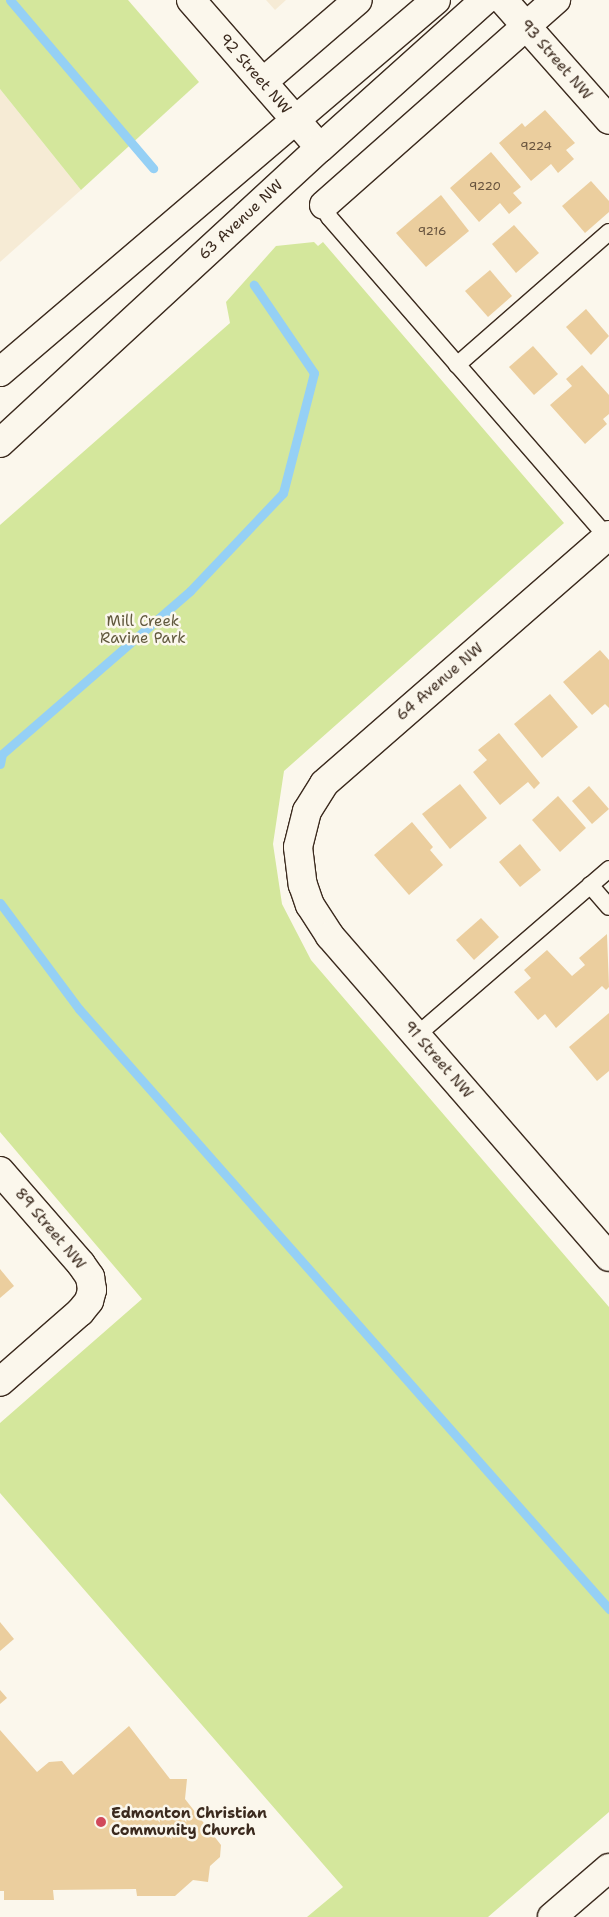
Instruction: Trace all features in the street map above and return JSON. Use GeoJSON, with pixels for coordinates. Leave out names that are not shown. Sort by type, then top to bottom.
{"type":"FeatureCollection","features":[{"type":"Feature","properties":{"kind":"street","name":"92 Street NW"},"geometry":{"type":"LineString","coordinates":[[191,0],[320,148]]}},
{"type":"Feature","properties":{"kind":"street"},"geometry":{"type":"LineString","coordinates":[[263,82],[358,0]]}},
{"type":"Feature","properties":{"kind":"street"},"geometry":{"type":"LineString","coordinates":[[0,372],[436,0]]}},
{"type":"Feature","properties":{"kind":"street","name":"63 Avenue NW"},"geometry":{"type":"LineString","coordinates":[[0,443],[320,148],[485,0]]}},
{"type":"Feature","properties":{"kind":"street","name":"93 Street NW"},"geometry":{"type":"LineString","coordinates":[[503,0],[609,120]]}},
{"type":"Feature","properties":{"kind":"street"},"geometry":{"type":"LineString","coordinates":[[324,205],[556,0]]}},
{"type":"Feature","properties":{"kind":"street","name":"64 Avenue NW"},"geometry":{"type":"LineString","coordinates":[[298,847],[307,811],[324,784],[608,536]]}},
{"type":"Feature","properties":{"kind":"street","name":"91 Street NW"},"geometry":{"type":"LineString","coordinates":[[298,847],[303,885],[319,921],[609,1257]]}},
{"type":"Feature","properties":{"kind":"street","name":"89 Street NW"},"geometry":{"type":"LineString","coordinates":[[0,1170],[81,1264],[90,1277],[92,1290],[89,1301],[80,1312],[0,1382]]}},
{"type":"Feature","properties":{"kind":"street"},"geometry":{"type":"LineString","coordinates":[[552,1917],[609,1868]]}},
{"type":"Feature","properties":{"kind":"lane"},"geometry":{"type":"LineString","coordinates":[[324,205],[329,217],[608,536]]}},
{"type":"Feature","properties":{"kind":"lane"},"geometry":{"type":"LineString","coordinates":[[457,364],[609,232]]}},
{"type":"Feature","properties":{"kind":"lane"},"geometry":{"type":"LineString","coordinates":[[417,1035],[609,869]]}},
{"type":"Feature","properties":{"kind":"lane"},"geometry":{"type":"LineString","coordinates":[[590,885],[609,907]]}},
{"type":"Feature","properties":{"kind":"shaded area"},"geometry":{"type":"Polygon","coordinates":[[[266,0],[286,0],[275,10],[266,0]]]}},
{"type":"Feature","properties":{"kind":"shaded area"},"geometry":{"type":"Polygon","coordinates":[[[0,89],[81,190],[0,262],[0,89]]]}},
{"type":"Feature","properties":{"kind":"green space"},"geometry":{"type":"Polygon","coordinates":[[[0,0],[128,0],[199,82],[81,190],[0,89],[0,0]]]}},
{"type":"Feature","properties":{"kind":"green space","name":"Mill Creek Ravine Park"},"geometry":{"type":"Polygon","coordinates":[[[314,242],[318,246],[323,242],[564,523],[284,771],[273,844],[282,904],[311,960],[609,1307],[609,1812],[488,1917],[307,1917],[343,1887],[0,1493],[0,1423],[142,1299],[0,1132],[0,525],[230,323],[226,302],[276,246],[314,242]]]}},
{"type":"Feature","properties":{"kind":"building"},"geometry":{"type":"Polygon","coordinates":[[[545,110],[575,143],[566,150],[574,159],[558,173],[551,164],[531,181],[499,143],[522,123],[525,127],[545,110]]]}},
{"type":"Feature","properties":{"kind":"building"},"geometry":{"type":"Polygon","coordinates":[[[491,152],[521,187],[513,193],[522,203],[509,214],[500,203],[479,222],[450,188],[491,152]]]}},
{"type":"Feature","properties":{"kind":"building"},"geometry":{"type":"Polygon","coordinates":[[[591,181],[609,201],[609,212],[585,233],[562,206],[591,181]]]}},
{"type":"Feature","properties":{"kind":"building"},"geometry":{"type":"Polygon","coordinates":[[[441,195],[469,231],[426,267],[396,233],[441,195]]]}},
{"type":"Feature","properties":{"kind":"building"},"geometry":{"type":"Polygon","coordinates":[[[514,225],[539,253],[516,273],[492,244],[514,225]]]}},
{"type":"Feature","properties":{"kind":"building"},"geometry":{"type":"Polygon","coordinates":[[[490,270],[512,296],[488,317],[465,291],[490,270]]]}},
{"type":"Feature","properties":{"kind":"building"},"geometry":{"type":"Polygon","coordinates":[[[586,309],[609,336],[591,355],[566,327],[586,309]]]}},
{"type":"Feature","properties":{"kind":"building"},"geometry":{"type":"Polygon","coordinates":[[[533,346],[558,374],[534,395],[509,367],[533,346]]]}},
{"type":"Feature","properties":{"kind":"building"},"geometry":{"type":"Polygon","coordinates":[[[582,365],[609,395],[609,414],[603,419],[607,424],[585,444],[550,405],[572,386],[566,379],[582,365]]]}},
{"type":"Feature","properties":{"kind":"building"},"geometry":{"type":"Polygon","coordinates":[[[600,650],[609,660],[609,708],[605,704],[592,715],[563,682],[600,650]]]}},
{"type":"Feature","properties":{"kind":"building"},"geometry":{"type":"Polygon","coordinates":[[[550,694],[578,727],[542,758],[514,724],[550,694]]]}},
{"type":"Feature","properties":{"kind":"building"},"geometry":{"type":"Polygon","coordinates":[[[499,733],[540,783],[534,789],[528,782],[500,805],[473,772],[487,760],[478,750],[499,733]]]}},
{"type":"Feature","properties":{"kind":"building"},"geometry":{"type":"Polygon","coordinates":[[[460,784],[487,818],[450,849],[422,814],[460,784]]]}},
{"type":"Feature","properties":{"kind":"building"},"geometry":{"type":"Polygon","coordinates":[[[589,786],[609,809],[592,824],[572,801],[589,786]]]}},
{"type":"Feature","properties":{"kind":"building"},"geometry":{"type":"Polygon","coordinates":[[[558,796],[586,828],[560,852],[532,820],[558,796]]]}},
{"type":"Feature","properties":{"kind":"building"},"geometry":{"type":"Polygon","coordinates":[[[412,822],[433,847],[430,850],[443,865],[409,895],[374,855],[412,822]]]}},
{"type":"Feature","properties":{"kind":"building"},"geometry":{"type":"Polygon","coordinates":[[[520,844],[541,870],[520,887],[499,862],[520,844]]]}},
{"type":"Feature","properties":{"kind":"building"},"geometry":{"type":"Polygon","coordinates":[[[481,918],[499,937],[474,960],[456,940],[481,918]]]}},
{"type":"Feature","properties":{"kind":"building"},"geometry":{"type":"Polygon","coordinates":[[[607,934],[609,987],[606,990],[602,986],[556,1028],[545,1014],[538,1020],[514,992],[531,978],[524,970],[547,950],[572,976],[585,965],[579,958],[607,934]]]}},
{"type":"Feature","properties":{"kind":"building"},"geometry":{"type":"Polygon","coordinates":[[[609,1013],[609,1071],[597,1081],[569,1047],[609,1013]]]}},
{"type":"Feature","properties":{"kind":"building"},"geometry":{"type":"Polygon","coordinates":[[[0,1269],[14,1286],[0,1298],[0,1269]]]}},
{"type":"Feature","properties":{"kind":"building"},"geometry":{"type":"Polygon","coordinates":[[[0,1622],[14,1639],[0,1651],[0,1622]]]}},
{"type":"Feature","properties":{"kind":"building"},"geometry":{"type":"Polygon","coordinates":[[[0,1690],[7,1698],[0,1704],[0,1690]]]}},
{"type":"Feature","properties":{"kind":"building","name":"Edmonton Christian Community Church"},"geometry":{"type":"Polygon","coordinates":[[[129,1726],[170,1779],[187,1779],[185,1799],[221,1845],[220,1857],[210,1866],[208,1882],[193,1880],[175,1896],[137,1896],[136,1889],[53,1890],[54,1900],[4,1900],[4,1891],[0,1891],[0,1730],[37,1772],[49,1762],[62,1761],[73,1775],[129,1726]]]}},
{"type":"Feature","properties":{"kind":"waterway"},"geometry":{"type":"LineString","coordinates":[[10,0],[153,168]]}},
{"type":"Feature","properties":{"kind":"waterway"},"geometry":{"type":"LineString","coordinates":[[0,764],[2,754],[190,591],[283,493],[314,373],[254,285]]}},
{"type":"Feature","properties":{"kind":"waterway"},"geometry":{"type":"LineString","coordinates":[[0,903],[79,1009],[609,1609]]}},
{"type":"Feature","properties":{"kind":"place","name":"Edmonton Christian Community Church"},"geometry":{"type":"Point","coordinates":[101,1822]}}]}
